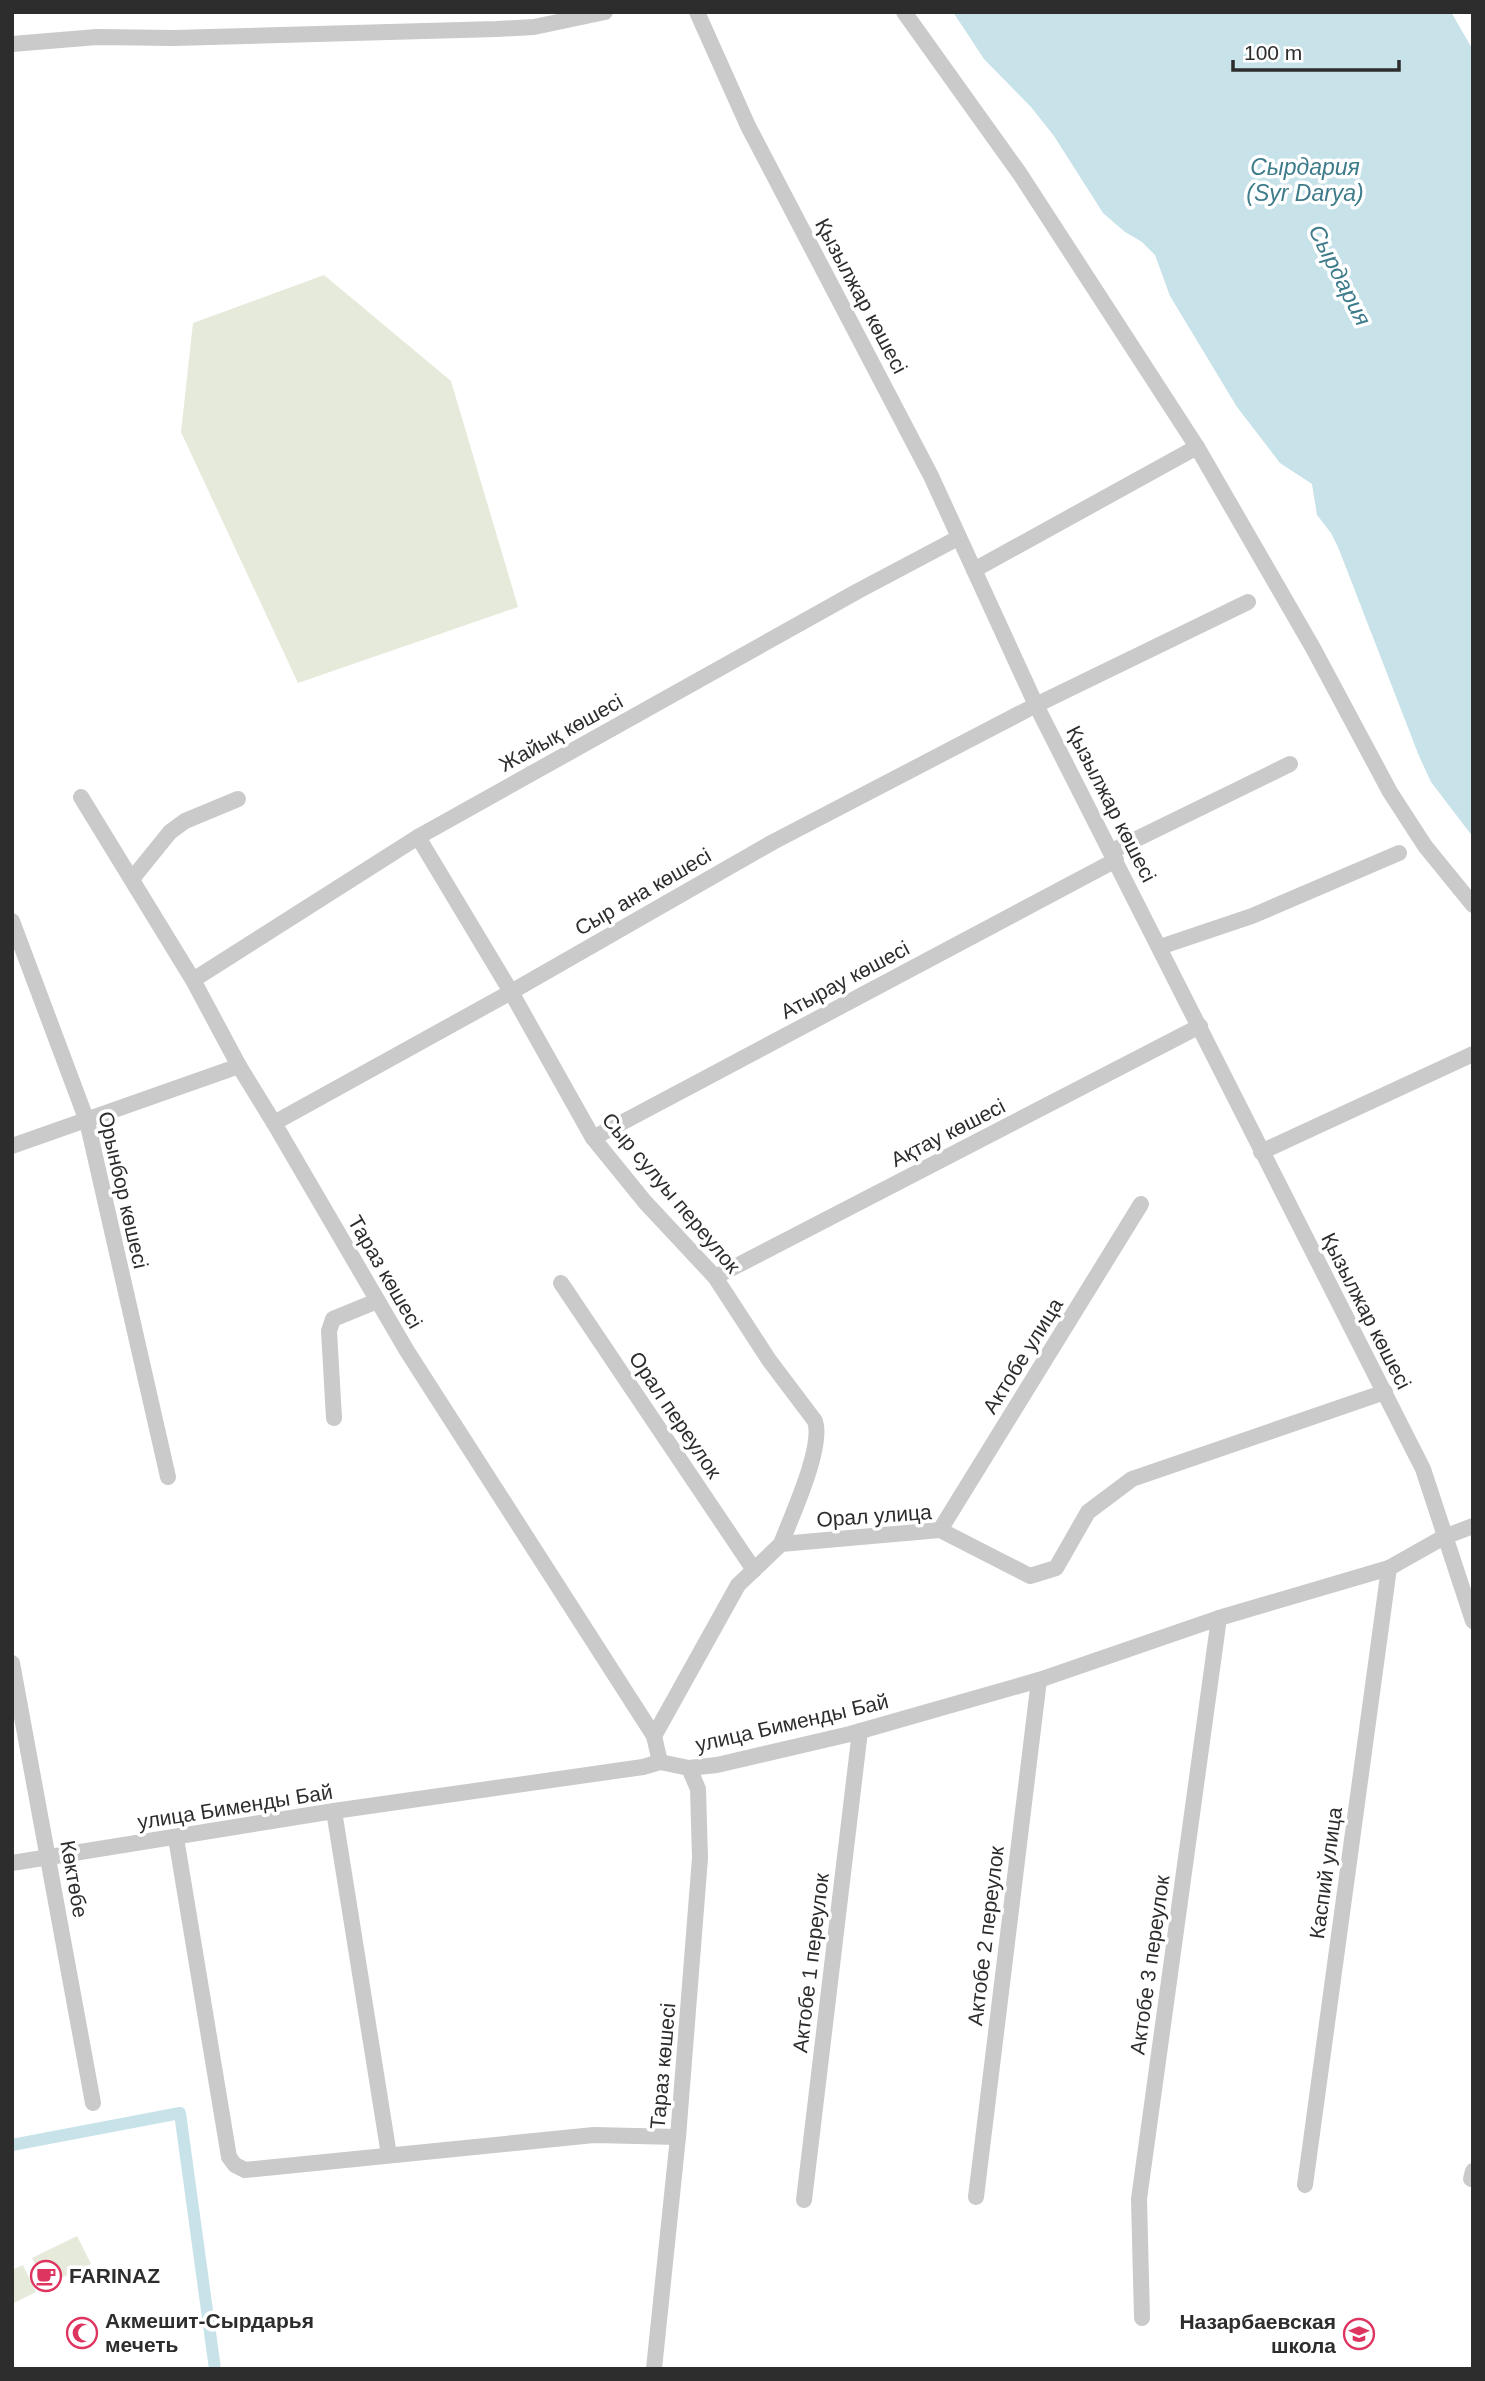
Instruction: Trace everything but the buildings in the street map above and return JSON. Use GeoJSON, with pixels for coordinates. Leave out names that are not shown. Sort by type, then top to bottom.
{"type":"FeatureCollection","features":[{"type":"Feature","properties":{"kind":"street"},"geometry":{"type":"LineString","coordinates":[[12,44],[97,37],[174,38],[534,27],[605,12]]}},
{"type":"Feature","properties":{"kind":"street","name":"Қызылжар көшесі"},"geometry":{"type":"LineString","coordinates":[[697,12],[748,126],[931,476],[1036,705],[1423,1469],[1473,1622]]}},
{"type":"Feature","properties":{"kind":"street"},"geometry":{"type":"LineString","coordinates":[[904,12],[1020,174],[1197,447],[1313,648],[1390,792],[1425,846],[1473,905]]}},
{"type":"Feature","properties":{"kind":"street"},"geometry":{"type":"LineString","coordinates":[[974,570],[1197,447]]}},
{"type":"Feature","properties":{"kind":"street","name":"Жайық көшесі"},"geometry":{"type":"LineString","coordinates":[[192,980],[418,837],[958,538]]}},
{"type":"Feature","properties":{"kind":"street","name":"Сыр ана көшесі"},"geometry":{"type":"LineString","coordinates":[[274,1123],[511,992],[773,842],[1036,705],[1248,603]]}},
{"type":"Feature","properties":{"kind":"street","name":"Атырау көшесі"},"geometry":{"type":"LineString","coordinates":[[593,1138],[1114,856],[1290,764]]}},
{"type":"Feature","properties":{"kind":"street","name":"Тараз көшесі"},"geometry":{"type":"LineString","coordinates":[[80,797],[132,878],[407,1351],[654,1736],[660,1762]]}},
{"type":"Feature","properties":{"kind":"street"},"geometry":{"type":"LineString","coordinates":[[132,878],[170,832],[185,821],[238,799]]}},
{"type":"Feature","properties":{"kind":"street","name":"Сыр сулуы переулок"},"geometry":{"type":"LineString","coordinates":[[418,837],[511,992],[593,1138],[645,1202],[715,1277],[769,1360],[809,1412],[818,1430],[814,1454],[781,1544]]}},
{"type":"Feature","properties":{"kind":"street"},"geometry":{"type":"LineString","coordinates":[[1160,947],[1252,916],[1399,853]]}},
{"type":"Feature","properties":{"kind":"street","name":"Орынбор көшесі"},"geometry":{"type":"LineString","coordinates":[[12,921],[87,1121],[168,1477]]}},
{"type":"Feature","properties":{"kind":"street","name":"Ақтау көшесі"},"geometry":{"type":"LineString","coordinates":[[715,1277],[1200,1026]]}},
{"type":"Feature","properties":{"kind":"street"},"geometry":{"type":"LineString","coordinates":[[1261,1152],[1473,1054]]}},
{"type":"Feature","properties":{"kind":"street"},"geometry":{"type":"LineString","coordinates":[[12,1146],[239,1066]]}},
{"type":"Feature","properties":{"kind":"street","name":"Актобе улица"},"geometry":{"type":"LineString","coordinates":[[940,1530],[1142,1204]]}},
{"type":"Feature","properties":{"kind":"street","name":"Орал переулок"},"geometry":{"type":"LineString","coordinates":[[561,1283],[754,1570]]}},
{"type":"Feature","properties":{"kind":"street"},"geometry":{"type":"LineString","coordinates":[[334,1418],[329,1331],[333,1319],[377,1301]]}},
{"type":"Feature","properties":{"kind":"street","name":"Орал улица"},"geometry":{"type":"LineString","coordinates":[[781,1544],[940,1530],[1030,1576],[1056,1568],[1088,1512],[1132,1479],[1385,1392]]}},
{"type":"Feature","properties":{"kind":"street","name":"улица Бименды Бай"},"geometry":{"type":"LineString","coordinates":[[12,1863],[334,1811],[575,1778],[660,1762],[689,1768],[717,1765],[860,1731],[1039,1680],[1219,1618],[1389,1568],[1444,1537],[1473,1526]]}},
{"type":"Feature","properties":{"kind":"street"},"geometry":{"type":"LineString","coordinates":[[654,1736],[738,1585],[781,1544]]}},
{"type":"Feature","properties":{"kind":"street","name":"Каспий улица"},"geometry":{"type":"LineString","coordinates":[[1305,2185],[1389,1568]]}},
{"type":"Feature","properties":{"kind":"street","name":"Актобе 3 переулок"},"geometry":{"type":"LineString","coordinates":[[1142,2318],[1139,2199],[1219,1618]]}},
{"type":"Feature","properties":{"kind":"street","name":"Көктөбе"},"geometry":{"type":"LineString","coordinates":[[12,1663],[93,2104]]}},
{"type":"Feature","properties":{"kind":"street","name":"Актобе 2 переулок"},"geometry":{"type":"LineString","coordinates":[[976,2197],[1039,1680]]}},
{"type":"Feature","properties":{"kind":"street","name":"Актобе 1 переулок"},"geometry":{"type":"LineString","coordinates":[[804,2200],[860,1731]]}},
{"type":"Feature","properties":{"kind":"street","name":"Тараз көшесі"},"geometry":{"type":"LineString","coordinates":[[654,2369],[678,2137],[700,1858],[698,1788],[689,1768]]}},
{"type":"Feature","properties":{"kind":"street"},"geometry":{"type":"LineString","coordinates":[[334,1811],[389,2155]]}},
{"type":"Feature","properties":{"kind":"street"},"geometry":{"type":"LineString","coordinates":[[176,1838],[229,2157],[235,2165],[245,2170],[594,2135],[678,2137]]}},
{"type":"Feature","properties":{"kind":"green space"},"geometry":{"type":"Polygon","coordinates":[[[324,275],[451,381],[518,607],[298,683],[181,432],[193,323],[324,275]]]}},
{"type":"Feature","properties":{"kind":"green space"},"geometry":{"type":"Polygon","coordinates":[[[77,2236],[91,2264],[46,2285],[32,2258],[77,2236]]]}},
{"type":"Feature","properties":{"kind":"green space"},"geometry":{"type":"Polygon","coordinates":[[[23,2265],[36,2292],[12,2304],[12,2270],[23,2265]]]}},
{"type":"Feature","properties":{"kind":"water","name":"Сырдария (Syr Darya)"},"geometry":{"type":"Polygon","coordinates":[[[953,12],[1451,12],[1473,50],[1473,837],[1431,782],[1419,756],[1338,547],[1317,515],[1312,484],[1280,463],[1237,407],[1170,296],[1155,255],[1103,213],[1054,136],[1031,107],[984,59],[953,12]]]}},
{"type":"Feature","properties":{"kind":"waterway"},"geometry":{"type":"LineString","coordinates":[[12,2145],[180,2113],[215,2369]]}},
{"type":"Feature","properties":{"kind":"place","name":"FARINAZ"},"geometry":{"type":"Point","coordinates":[46,2276]}},
{"type":"Feature","properties":{"kind":"place","name":"Акмешит-Сырдарья мечеть"},"geometry":{"type":"Point","coordinates":[82,2333]}},
{"type":"Feature","properties":{"kind":"place","name":"Назарбаевская школа"},"geometry":{"type":"Point","coordinates":[1359,2334]}},
{"type":"Feature","properties":{"kind":"water label","name":"Сырдария"},"geometry":{"type":"Point","coordinates":[1340,275]}}]}
